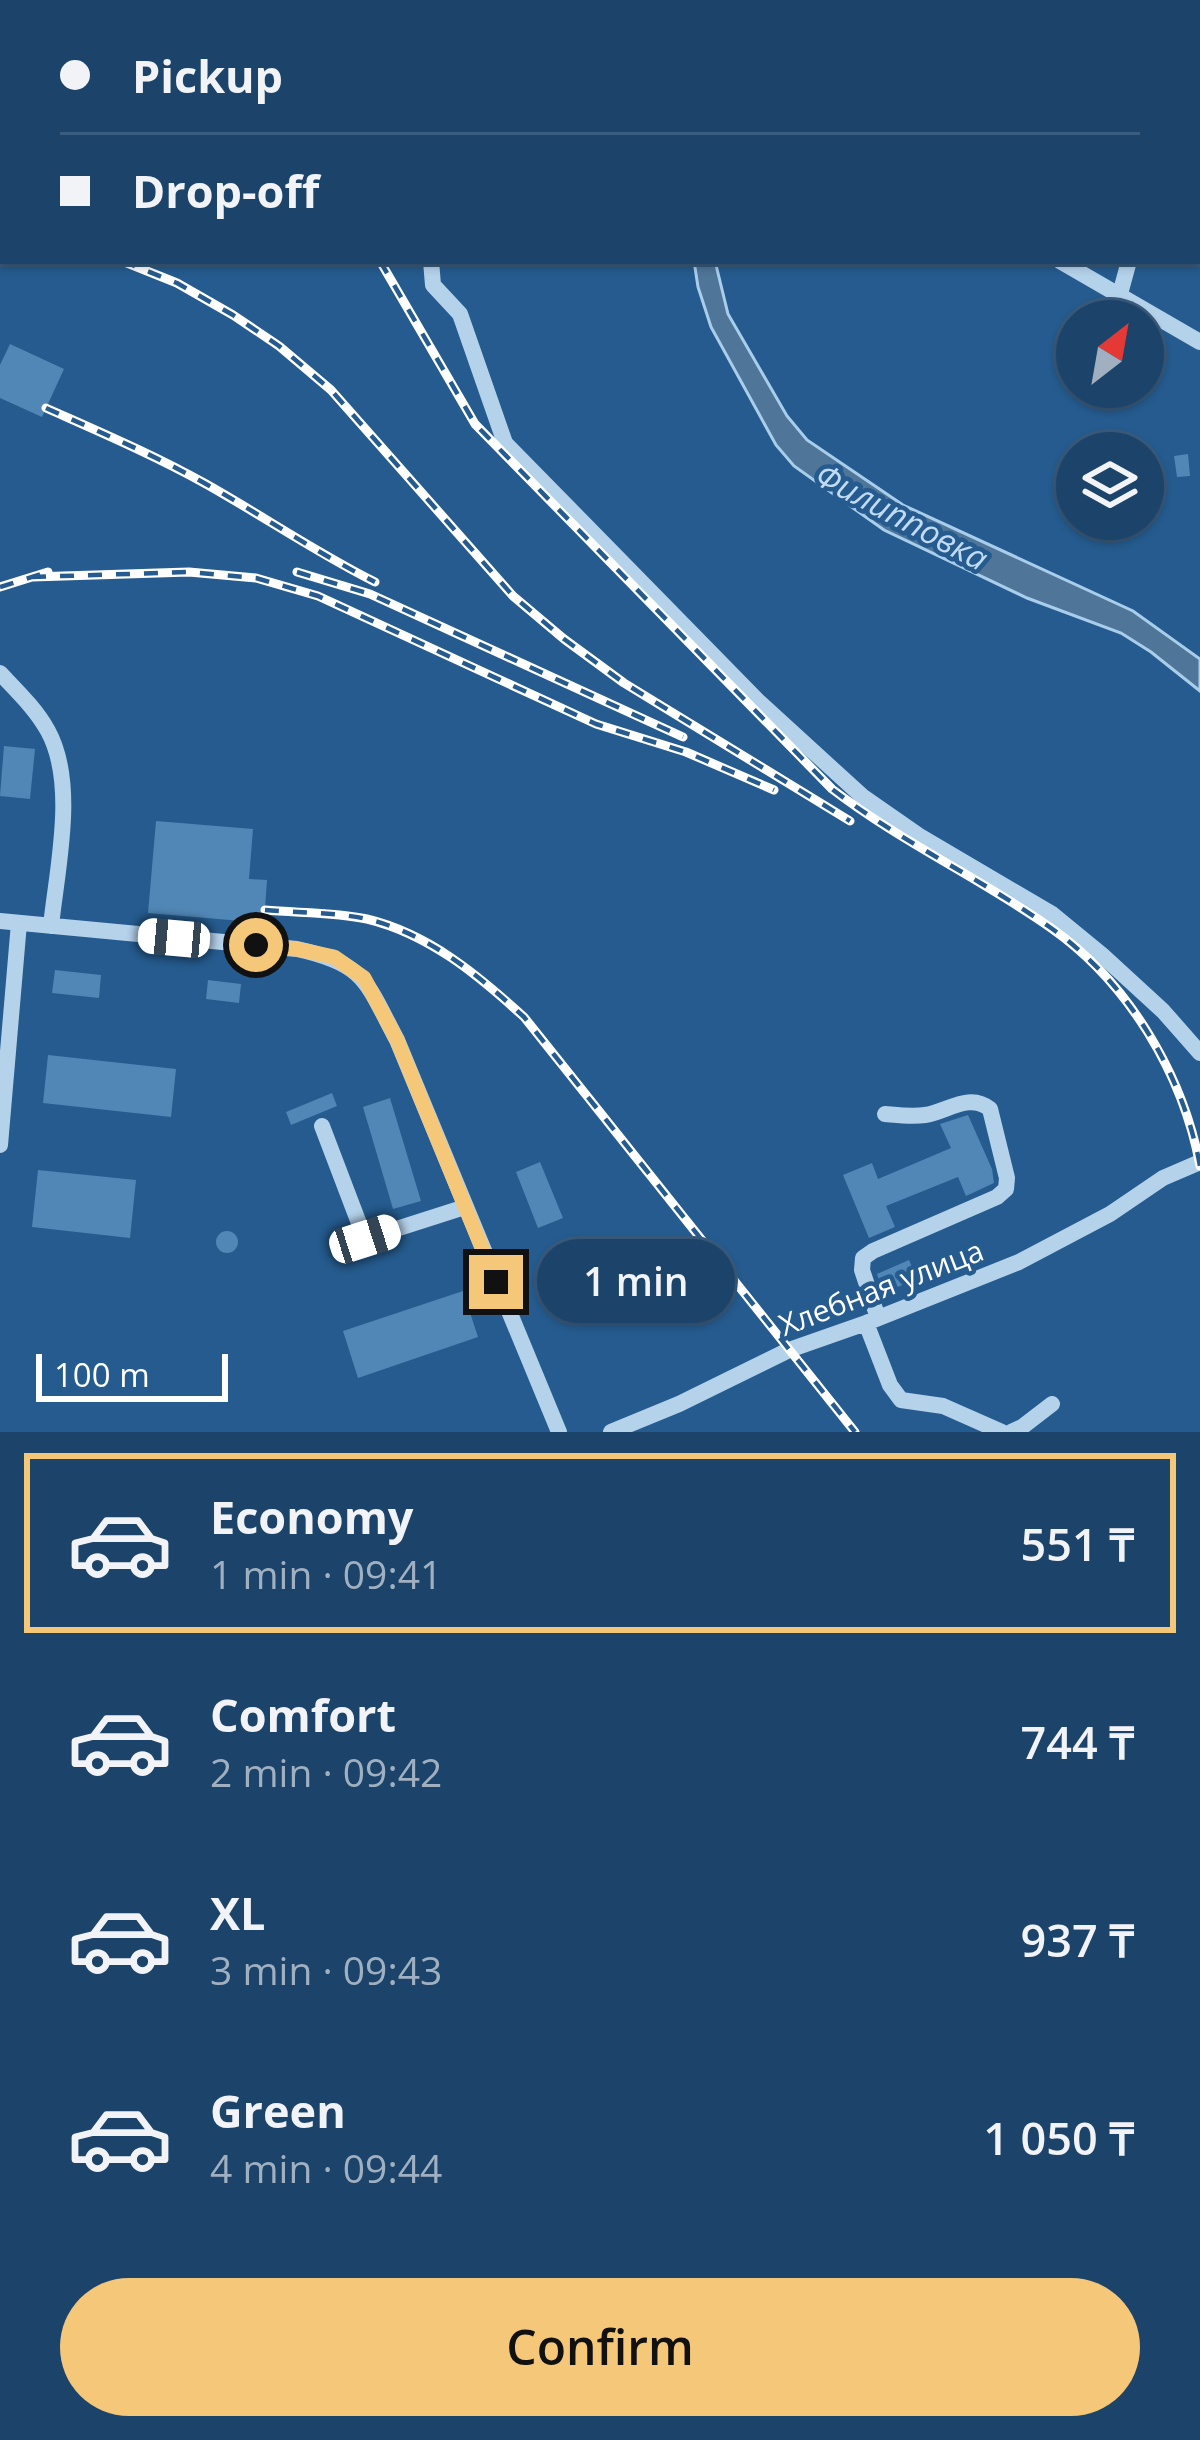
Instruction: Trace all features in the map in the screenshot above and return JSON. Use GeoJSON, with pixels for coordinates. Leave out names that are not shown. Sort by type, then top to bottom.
{"type":"FeatureCollection","features":[{"type":"Feature","properties":{"kind":"street"},"geometry":{"type":"LineString","coordinates":[[430,264],[433,285],[460,314],[505,443],[759,702],[862,796],[921,837],[1052,914],[1118,969],[1200,1053]]}},
{"type":"Feature","properties":{"kind":"street"},"geometry":{"type":"LineString","coordinates":[[1065,264],[1200,342]]}},
{"type":"Feature","properties":{"kind":"street"},"geometry":{"type":"LineString","coordinates":[[1120,294],[1128,264]]}},
{"type":"Feature","properties":{"kind":"street"},"geometry":{"type":"LineString","coordinates":[[0,673],[50,733],[60,765],[64,797],[51,926]]}},
{"type":"Feature","properties":{"kind":"street"},"geometry":{"type":"LineString","coordinates":[[0,1145],[9,922],[297,949],[334,957],[364,978],[397,1040],[559,1432]]}},
{"type":"Feature","properties":{"kind":"street"},"geometry":{"type":"LineString","coordinates":[[885,1114],[925,1115],[964,1103],[982,1103],[989,1109],[1007,1178],[1006,1189],[997,1197],[863,1258],[872,1321],[890,1385],[901,1400],[943,1406],[1006,1432],[1022,1427],[1052,1405]]}},
{"type":"Feature","properties":{"kind":"street"},"geometry":{"type":"LineString","coordinates":[[322,1126],[365,1239],[464,1207]]}},
{"type":"Feature","properties":{"kind":"street","name":"Хлебная улица"},"geometry":{"type":"LineString","coordinates":[[611,1432],[788,1350],[1019,1262],[1110,1214],[1163,1178],[1200,1162]]}},
{"type":"Feature","properties":{"kind":"water","name":"Филипповка"},"geometry":{"type":"Polygon","coordinates":[[[694,264],[716,264],[728,314],[787,416],[807,440],[903,505],[1133,611],[1200,659],[1200,691],[1121,633],[1027,598],[884,530],[794,466],[776,445],[711,327],[694,264]]]}},
{"type":"Feature","properties":{"kind":"building"},"geometry":{"type":"Polygon","coordinates":[[[10,344],[64,369],[42,417],[0,398],[0,365],[10,344]]]}},
{"type":"Feature","properties":{"kind":"building"},"geometry":{"type":"Polygon","coordinates":[[[1188,454],[1190,476],[1177,477],[1174,456],[1188,454]]]}},
{"type":"Feature","properties":{"kind":"building"},"geometry":{"type":"Polygon","coordinates":[[[4,746],[35,749],[30,799],[0,796],[4,746]]]}},
{"type":"Feature","properties":{"kind":"building"},"geometry":{"type":"Polygon","coordinates":[[[156,821],[253,829],[249,879],[267,880],[264,923],[148,913],[156,821]]]}},
{"type":"Feature","properties":{"kind":"building"},"geometry":{"type":"Polygon","coordinates":[[[55,970],[101,975],[99,998],[52,993],[55,970]]]}},
{"type":"Feature","properties":{"kind":"building"},"geometry":{"type":"Polygon","coordinates":[[[208,980],[241,984],[239,1003],[206,999],[208,980]]]}},
{"type":"Feature","properties":{"kind":"building"},"geometry":{"type":"Polygon","coordinates":[[[48,1055],[176,1069],[171,1117],[43,1103],[48,1055]]]}},
{"type":"Feature","properties":{"kind":"building"},"geometry":{"type":"Polygon","coordinates":[[[332,1093],[337,1106],[291,1125],[286,1112],[332,1093]]]}},
{"type":"Feature","properties":{"kind":"building"},"geometry":{"type":"Polygon","coordinates":[[[390,1098],[421,1201],[393,1209],[363,1107],[390,1098]]]}},
{"type":"Feature","properties":{"kind":"building"},"geometry":{"type":"Polygon","coordinates":[[[968,1115],[994,1183],[966,1196],[958,1177],[886,1206],[895,1227],[869,1238],[843,1175],[872,1163],[878,1179],[951,1148],[940,1124],[968,1115]]]}},
{"type":"Feature","properties":{"kind":"building"},"geometry":{"type":"Polygon","coordinates":[[[540,1162],[563,1218],[538,1228],[516,1172],[540,1162]]]}},
{"type":"Feature","properties":{"kind":"building"},"geometry":{"type":"Polygon","coordinates":[[[38,1170],[136,1180],[130,1238],[32,1227],[38,1170]]]}},
{"type":"Feature","properties":{"kind":"building"},"geometry":{"type":"Polygon","coordinates":[[[227,1231],[238,1242],[227,1253],[216,1242],[227,1231]]]}},
{"type":"Feature","properties":{"kind":"building"},"geometry":{"type":"Polygon","coordinates":[[[909,1260],[917,1279],[883,1293],[877,1274],[909,1260]]]}},
{"type":"Feature","properties":{"kind":"building"},"geometry":{"type":"Polygon","coordinates":[[[463,1291],[478,1337],[358,1378],[343,1331],[463,1291]]]}},
{"type":"Feature","properties":{"kind":"railway"},"geometry":{"type":"LineString","coordinates":[[130,264],[177,283],[233,315],[331,390],[513,596],[564,639],[624,683],[850,821]]}},
{"type":"Feature","properties":{"kind":"railway"},"geometry":{"type":"LineString","coordinates":[[382,264],[475,424],[832,789],[1051,928],[1104,975],[1128,1003],[1166,1065],[1200,1166]]}},
{"type":"Feature","properties":{"kind":"railway"},"geometry":{"type":"LineString","coordinates":[[46,408],[186,473],[375,582]]}},
{"type":"Feature","properties":{"kind":"railway"},"geometry":{"type":"LineString","coordinates":[[0,587],[48,572]]}},
{"type":"Feature","properties":{"kind":"railway"},"geometry":{"type":"LineString","coordinates":[[32,577],[189,572],[256,578],[318,596],[596,724],[686,752],[774,790]]}},
{"type":"Feature","properties":{"kind":"railway"},"geometry":{"type":"LineString","coordinates":[[297,572],[370,594],[683,737]]}},
{"type":"Feature","properties":{"kind":"railway"},"geometry":{"type":"LineString","coordinates":[[265,910],[342,915],[390,926],[452,958],[507,1001],[855,1432]]}},
{"type":"Feature","properties":{"kind":"route"},"geometry":{"type":"LineString","coordinates":[[256,945],[334,957],[364,978],[397,1040],[496,1282]]}}]}
